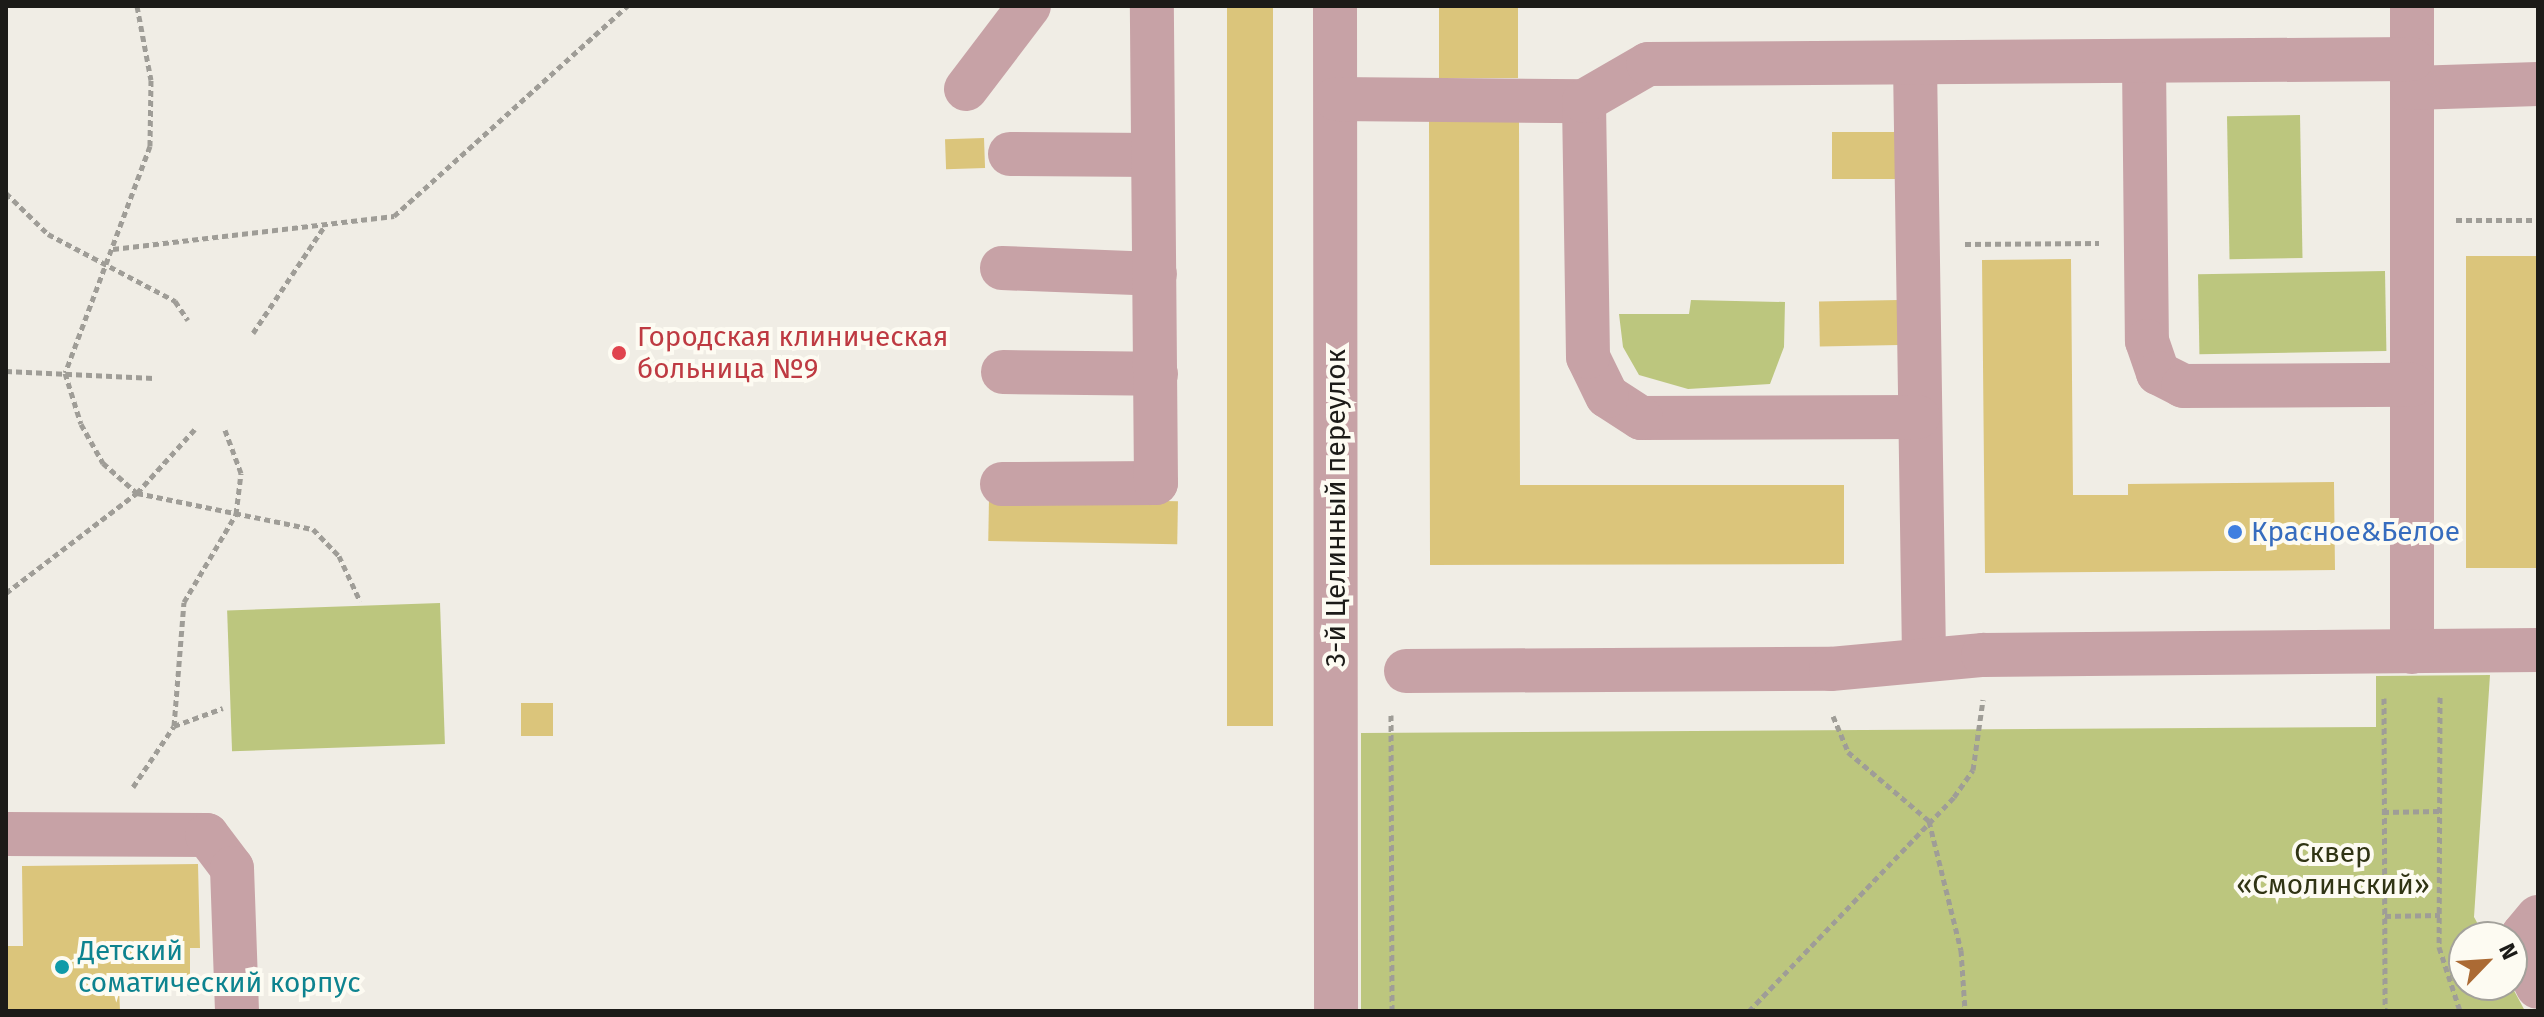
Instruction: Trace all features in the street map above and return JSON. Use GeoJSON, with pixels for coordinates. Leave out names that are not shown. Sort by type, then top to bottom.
{"type":"FeatureCollection","features":[{"type":"Feature","properties":{"kind":"street"},"geometry":{"type":"LineString","coordinates":[[966,89],[1029,6]]}},
{"type":"Feature","properties":{"kind":"street"},"geometry":{"type":"LineString","coordinates":[[1002,484],[1156,483],[1152,6]]}},
{"type":"Feature","properties":{"kind":"street","name":"3-й Целинный переулок"},"geometry":{"type":"LineString","coordinates":[[1335,6],[1336,1011]]}},
{"type":"Feature","properties":{"kind":"street"},"geometry":{"type":"LineString","coordinates":[[2412,6],[2412,652]]}},
{"type":"Feature","properties":{"kind":"street"},"geometry":{"type":"LineString","coordinates":[[1336,99],[1584,101],[1648,64],[2144,63],[2412,74],[2538,84]]}},
{"type":"Feature","properties":{"kind":"street"},"geometry":{"type":"LineString","coordinates":[[2144,63],[2147,341],[2158,373],[2183,386],[2412,385]]}},
{"type":"Feature","properties":{"kind":"street"},"geometry":{"type":"LineString","coordinates":[[1915,64],[1924,657]]}},
{"type":"Feature","properties":{"kind":"street"},"geometry":{"type":"LineString","coordinates":[[1584,101],[1588,357],[1607,396],[1641,418],[1918,417]]}},
{"type":"Feature","properties":{"kind":"street"},"geometry":{"type":"LineString","coordinates":[[1010,154],[1153,155]]}},
{"type":"Feature","properties":{"kind":"street"},"geometry":{"type":"LineString","coordinates":[[1002,268],[1155,274]]}},
{"type":"Feature","properties":{"kind":"street"},"geometry":{"type":"LineString","coordinates":[[1003,372],[1156,374]]}},
{"type":"Feature","properties":{"kind":"street"},"geometry":{"type":"LineString","coordinates":[[1406,671],[1831,669],[1924,657],[1983,655],[2538,650]]}},
{"type":"Feature","properties":{"kind":"street"},"geometry":{"type":"LineString","coordinates":[[6,834],[207,835],[224,850],[232,868],[237,1011]]}},
{"type":"Feature","properties":{"kind":"street"},"geometry":{"type":"LineString","coordinates":[[2538,917],[2523,935],[2524,960],[2538,987]]}},
{"type":"Feature","properties":{"kind":"path"},"geometry":{"type":"LineString","coordinates":[[137,6],[154,111],[150,146],[65,373],[103,463],[137,493],[313,529],[339,556],[360,601]]}},
{"type":"Feature","properties":{"kind":"path"},"geometry":{"type":"LineString","coordinates":[[113,249],[394,216],[627,6]]}},
{"type":"Feature","properties":{"kind":"path"},"geometry":{"type":"LineString","coordinates":[[6,193],[48,234],[175,301],[188,320]]}},
{"type":"Feature","properties":{"kind":"path"},"geometry":{"type":"LineString","coordinates":[[2411,220],[2538,220]]}},
{"type":"Feature","properties":{"kind":"path"},"geometry":{"type":"LineString","coordinates":[[253,333],[325,226]]}},
{"type":"Feature","properties":{"kind":"path"},"geometry":{"type":"LineString","coordinates":[[1916,245],[2146,242]]}},
{"type":"Feature","properties":{"kind":"path"},"geometry":{"type":"LineString","coordinates":[[6,371],[154,378]]}},
{"type":"Feature","properties":{"kind":"path"},"geometry":{"type":"LineString","coordinates":[[6,593],[137,493],[195,429]]}},
{"type":"Feature","properties":{"kind":"path"},"geometry":{"type":"LineString","coordinates":[[94,834],[160,755],[174,726],[184,602],[236,514],[241,473],[225,430]]}},
{"type":"Feature","properties":{"kind":"path"},"geometry":{"type":"LineString","coordinates":[[2412,652],[2440,811],[2439,947],[2460,1011]]}},
{"type":"Feature","properties":{"kind":"path"},"geometry":{"type":"LineString","coordinates":[[2385,1011],[2383,812],[2412,652]]}},
{"type":"Feature","properties":{"kind":"path"},"geometry":{"type":"LineString","coordinates":[[1749,1011],[1929,821],[1973,770],[1983,735],[1983,655]]}},
{"type":"Feature","properties":{"kind":"path"},"geometry":{"type":"LineString","coordinates":[[1831,669],[1834,721],[1848,752],[1929,821],[1961,950],[1965,1011]]}},
{"type":"Feature","properties":{"kind":"path"},"geometry":{"type":"LineString","coordinates":[[174,726],[223,708]]}},
{"type":"Feature","properties":{"kind":"path"},"geometry":{"type":"LineString","coordinates":[[2383,812],[2440,811]]}},
{"type":"Feature","properties":{"kind":"path"},"geometry":{"type":"LineString","coordinates":[[2385,916],[2440,915]]}},
{"type":"Feature","properties":{"kind":"green space"},"geometry":{"type":"Polygon","coordinates":[[[2300,115],[2302,258],[2230,259],[2227,116],[2300,115]]]}},
{"type":"Feature","properties":{"kind":"green space"},"geometry":{"type":"Polygon","coordinates":[[[2385,271],[2386,351],[2199,354],[2198,274],[2385,271]]]}},
{"type":"Feature","properties":{"kind":"green space"},"geometry":{"type":"Polygon","coordinates":[[[1691,300],[1785,302],[1784,347],[1770,384],[1688,389],[1639,375],[1623,347],[1619,314],[1689,314],[1691,300]]]}},
{"type":"Feature","properties":{"kind":"green space"},"geometry":{"type":"Polygon","coordinates":[[[440,603],[445,744],[232,751],[227,610],[440,603]]]}},
{"type":"Feature","properties":{"kind":"green space","name":"Сквер «Смолинский»"},"geometry":{"type":"Polygon","coordinates":[[[2490,675],[2474,917],[2476,921],[2448,921],[2448,1001],[2520,1001],[2525,1011],[1361,1011],[1361,733],[2376,727],[2376,676],[2490,675]]]}},
{"type":"Feature","properties":{"kind":"building"},"geometry":{"type":"Polygon","coordinates":[[[1227,6],[1273,6],[1273,726],[1227,726],[1227,6]]]}},
{"type":"Feature","properties":{"kind":"building"},"geometry":{"type":"Polygon","coordinates":[[[1439,6],[1518,6],[1518,78],[1439,78],[1439,6]]]}},
{"type":"Feature","properties":{"kind":"building"},"geometry":{"type":"Polygon","coordinates":[[[1519,120],[1520,485],[1844,485],[1844,564],[1430,565],[1429,121],[1519,120]]]}},
{"type":"Feature","properties":{"kind":"building"},"geometry":{"type":"Polygon","coordinates":[[[1832,132],[1899,132],[1899,179],[1832,179],[1832,132]]]}},
{"type":"Feature","properties":{"kind":"building"},"geometry":{"type":"Polygon","coordinates":[[[984,138],[985,168],[946,169],[945,139],[984,138]]]}},
{"type":"Feature","properties":{"kind":"building"},"geometry":{"type":"Polygon","coordinates":[[[2466,256],[2538,256],[2538,568],[2466,568],[2466,256]]]}},
{"type":"Feature","properties":{"kind":"building"},"geometry":{"type":"Polygon","coordinates":[[[2071,259],[2073,495],[2128,495],[2128,484],[2334,482],[2335,570],[1985,573],[1982,260],[2071,259]]]}},
{"type":"Feature","properties":{"kind":"building"},"geometry":{"type":"Polygon","coordinates":[[[1899,300],[1900,345],[1820,346],[1819,301],[1899,300]]]}},
{"type":"Feature","properties":{"kind":"building"},"geometry":{"type":"Polygon","coordinates":[[[989,498],[1178,501],[1177,544],[988,541],[989,498]]]}},
{"type":"Feature","properties":{"kind":"building"},"geometry":{"type":"Polygon","coordinates":[[[521,703],[553,703],[553,736],[521,736],[521,703]]]}},
{"type":"Feature","properties":{"kind":"building"},"geometry":{"type":"Polygon","coordinates":[[[198,864],[200,948],[190,948],[190,986],[119,988],[120,1011],[6,1011],[6,946],[23,946],[22,866],[198,864]]]}},
{"type":"Feature","properties":{"kind":"place","name":"Городская клиническая больница №9"},"geometry":{"type":"Point","coordinates":[619,353]}},
{"type":"Feature","properties":{"kind":"place","name":"Красное&Белое"},"geometry":{"type":"Point","coordinates":[2235,532]}},
{"type":"Feature","properties":{"kind":"place","name":"Детский соматический корпус"},"geometry":{"type":"Point","coordinates":[62,967]}}]}
